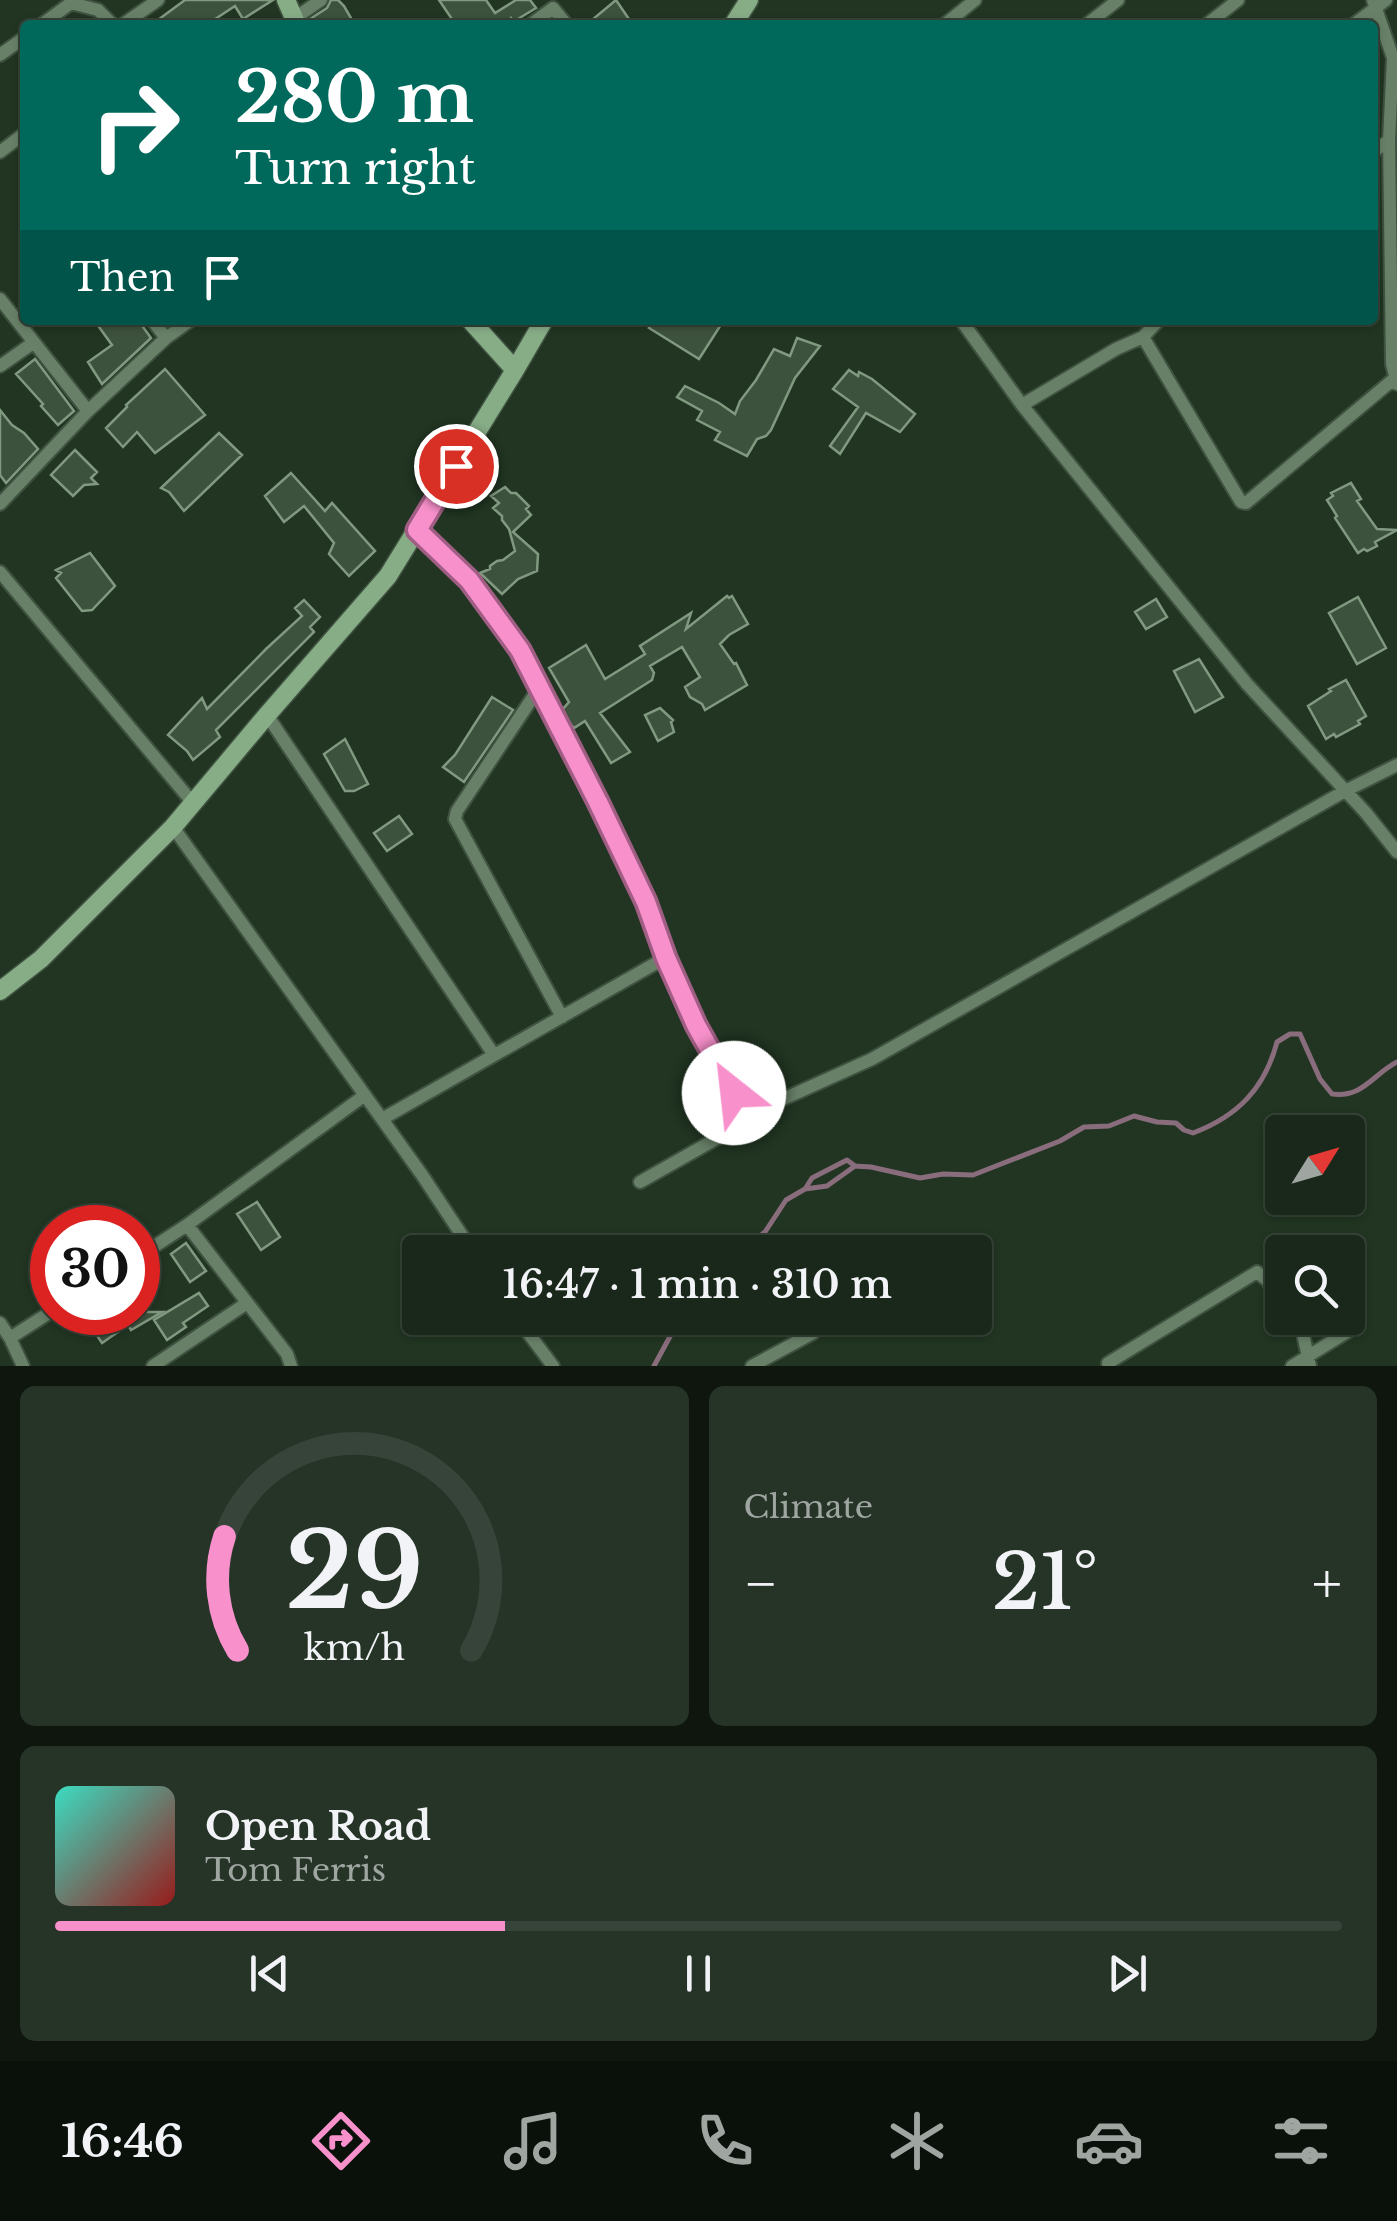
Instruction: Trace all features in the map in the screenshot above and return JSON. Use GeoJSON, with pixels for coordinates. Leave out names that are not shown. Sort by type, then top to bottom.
{"type":"FeatureCollection","features":[{"type":"Feature","properties":{"kind":"main road"},"geometry":{"type":"LineString","coordinates":[[475,325],[516,370]]}},
{"type":"Feature","properties":{"kind":"main road"},"geometry":{"type":"LineString","coordinates":[[0,991],[41,959],[172,827],[388,576],[541,325]]}},
{"type":"Feature","properties":{"kind":"street"},"geometry":{"type":"LineString","coordinates":[[129,20],[158,0]]}},
{"type":"Feature","properties":{"kind":"street"},"geometry":{"type":"LineString","coordinates":[[298,20],[321,0]]}},
{"type":"Feature","properties":{"kind":"street"},"geometry":{"type":"LineString","coordinates":[[950,20],[975,0]]}},
{"type":"Feature","properties":{"kind":"street"},"geometry":{"type":"LineString","coordinates":[[1092,20],[1118,0]]}},
{"type":"Feature","properties":{"kind":"street"},"geometry":{"type":"LineString","coordinates":[[1212,20],[1238,0]]}},
{"type":"Feature","properties":{"kind":"street"},"geometry":{"type":"LineString","coordinates":[[1143,337],[1241,502],[1269,486],[1396,381],[1392,364],[1389,140],[1393,58],[1378,2],[1358,20]]}},
{"type":"Feature","properties":{"kind":"street"},"geometry":{"type":"LineString","coordinates":[[48,20],[72,3],[98,10],[108,20]]}},
{"type":"Feature","properties":{"kind":"street"},"geometry":{"type":"LineString","coordinates":[[537,20],[553,8],[563,20]]}},
{"type":"Feature","properties":{"kind":"street"},"geometry":{"type":"LineString","coordinates":[[0,152],[20,137]]}},
{"type":"Feature","properties":{"kind":"street"},"geometry":{"type":"LineString","coordinates":[[1378,148],[1389,140]]}},
{"type":"Feature","properties":{"kind":"street"},"geometry":{"type":"LineString","coordinates":[[0,299],[88,411]]}},
{"type":"Feature","properties":{"kind":"street"},"geometry":{"type":"LineString","coordinates":[[156,325],[166,338]]}},
{"type":"Feature","properties":{"kind":"street"},"geometry":{"type":"LineString","coordinates":[[0,504],[88,411],[184,325]]}},
{"type":"Feature","properties":{"kind":"street"},"geometry":{"type":"LineString","coordinates":[[970,325],[1022,405],[1248,684],[1397,852]]}},
{"type":"Feature","properties":{"kind":"street"},"geometry":{"type":"LineString","coordinates":[[1022,405],[1143,337],[1154,325]]}},
{"type":"Feature","properties":{"kind":"street"},"geometry":{"type":"LineString","coordinates":[[0,366],[32,343]]}},
{"type":"Feature","properties":{"kind":"street"},"geometry":{"type":"LineString","coordinates":[[417,530],[469,580],[520,650],[646,902],[696,1025],[734,1093],[743,1118]]}},
{"type":"Feature","properties":{"kind":"street"},"geometry":{"type":"LineString","coordinates":[[0,572],[193,803]]}},
{"type":"Feature","properties":{"kind":"street"},"geometry":{"type":"LineString","coordinates":[[539,688],[455,819],[562,1016]]}},
{"type":"Feature","properties":{"kind":"street"},"geometry":{"type":"LineString","coordinates":[[267,714],[494,1055]]}},
{"type":"Feature","properties":{"kind":"street"},"geometry":{"type":"LineString","coordinates":[[640,1182],[730,1131],[743,1118],[872,1059],[1397,765]]}},
{"type":"Feature","properties":{"kind":"street"},"geometry":{"type":"LineString","coordinates":[[172,827],[460,1235]]}},
{"type":"Feature","properties":{"kind":"street"},"geometry":{"type":"LineString","coordinates":[[382,1119],[666,958]]}},
{"type":"Feature","properties":{"kind":"street"},"geometry":{"type":"LineString","coordinates":[[160,1243],[364,1095]]}},
{"type":"Feature","properties":{"kind":"street"},"geometry":{"type":"LineString","coordinates":[[187,1226],[287,1354],[291,1366]]}},
{"type":"Feature","properties":{"kind":"street"},"geometry":{"type":"LineString","coordinates":[[1108,1363],[1257,1272],[1265,1278]]}},
{"type":"Feature","properties":{"kind":"street"},"geometry":{"type":"LineString","coordinates":[[153,1366],[247,1303]]}},
{"type":"Feature","properties":{"kind":"street"},"geometry":{"type":"LineString","coordinates":[[0,1322],[23,1366]]}},
{"type":"Feature","properties":{"kind":"street"},"geometry":{"type":"LineString","coordinates":[[10,1338],[30,1325]]}},
{"type":"Feature","properties":{"kind":"street"},"geometry":{"type":"LineString","coordinates":[[530,1335],[553,1366]]}},
{"type":"Feature","properties":{"kind":"street"},"geometry":{"type":"LineString","coordinates":[[752,1366],[809,1335]]}},
{"type":"Feature","properties":{"kind":"street"},"geometry":{"type":"LineString","coordinates":[[1303,1335],[1309,1361]]}},
{"type":"Feature","properties":{"kind":"street"},"geometry":{"type":"LineString","coordinates":[[1292,1366],[1309,1361],[1344,1335]]}},
{"type":"Feature","properties":{"kind":"building"},"geometry":{"type":"Polygon","coordinates":[[[185,0],[273,0],[243,19],[235,6],[214,20],[158,20],[185,0]]]}},
{"type":"Feature","properties":{"kind":"building"},"geometry":{"type":"Polygon","coordinates":[[[331,0],[338,0],[352,20],[311,20],[331,0]]]}},
{"type":"Feature","properties":{"kind":"building"},"geometry":{"type":"Polygon","coordinates":[[[439,0],[486,0],[495,13],[516,0],[530,0],[536,8],[516,20],[453,20],[439,0]]]}},
{"type":"Feature","properties":{"kind":"building"},"geometry":{"type":"Polygon","coordinates":[[[616,0],[630,20],[592,20],[616,0]]]}},
{"type":"Feature","properties":{"kind":"building"},"geometry":{"type":"Polygon","coordinates":[[[98,325],[142,325],[151,338],[102,384],[88,362],[112,345],[98,325]]]}},
{"type":"Feature","properties":{"kind":"building"},"geometry":{"type":"Polygon","coordinates":[[[651,325],[721,325],[699,359],[649,328],[651,325]]]}},
{"type":"Feature","properties":{"kind":"building"},"geometry":{"type":"Polygon","coordinates":[[[797,338],[820,346],[795,378],[771,430],[757,439],[747,456],[715,440],[720,432],[697,420],[702,411],[677,397],[685,386],[735,414],[774,349],[790,356],[797,338]]]}},
{"type":"Feature","properties":{"kind":"building"},"geometry":{"type":"Polygon","coordinates":[[[35,359],[74,411],[58,425],[16,374],[35,359]]]}},
{"type":"Feature","properties":{"kind":"building"},"geometry":{"type":"Polygon","coordinates":[[[165,369],[205,415],[155,453],[137,432],[123,447],[106,428],[165,369]]]}},
{"type":"Feature","properties":{"kind":"building"},"geometry":{"type":"Polygon","coordinates":[[[849,370],[872,379],[915,414],[900,432],[866,413],[840,454],[830,446],[858,407],[833,389],[849,370]]]}},
{"type":"Feature","properties":{"kind":"building"},"geometry":{"type":"Polygon","coordinates":[[[0,410],[38,449],[6,483],[0,475],[0,410]]]}},
{"type":"Feature","properties":{"kind":"building"},"geometry":{"type":"Polygon","coordinates":[[[219,433],[242,455],[184,511],[161,488],[219,433]]]}},
{"type":"Feature","properties":{"kind":"building"},"geometry":{"type":"Polygon","coordinates":[[[75,450],[97,472],[91,478],[97,484],[84,485],[73,496],[51,475],[75,450]]]}},
{"type":"Feature","properties":{"kind":"building"},"geometry":{"type":"Polygon","coordinates":[[[291,473],[325,511],[332,503],[375,551],[349,576],[329,554],[334,543],[304,506],[284,522],[265,496],[291,473]]]}},
{"type":"Feature","properties":{"kind":"building"},"geometry":{"type":"Polygon","coordinates":[[[1351,483],[1361,499],[1357,501],[1377,529],[1397,530],[1375,542],[1377,546],[1358,553],[1327,500],[1333,496],[1331,493],[1351,483]]]}},
{"type":"Feature","properties":{"kind":"building"},"geometry":{"type":"Polygon","coordinates":[[[505,487],[529,506],[526,509],[531,515],[513,532],[538,554],[537,571],[518,579],[502,594],[480,573],[515,551],[509,529],[493,508],[499,503],[491,496],[505,487]]]}},
{"type":"Feature","properties":{"kind":"building"},"geometry":{"type":"Polygon","coordinates":[[[90,553],[115,586],[92,610],[82,611],[56,578],[61,573],[56,570],[90,553]]]}},
{"type":"Feature","properties":{"kind":"building"},"geometry":{"type":"Polygon","coordinates":[[[732,596],[748,624],[720,644],[747,685],[705,710],[685,687],[700,677],[682,647],[650,666],[652,680],[600,713],[630,752],[611,763],[585,721],[574,728],[566,719],[562,710],[569,702],[549,668],[586,645],[605,679],[645,654],[640,646],[691,613],[686,629],[732,596]]]}},
{"type":"Feature","properties":{"kind":"building"},"geometry":{"type":"Polygon","coordinates":[[[1358,597],[1386,648],[1357,664],[1329,613],[1358,597]]]}},
{"type":"Feature","properties":{"kind":"building"},"geometry":{"type":"Polygon","coordinates":[[[1156,599],[1167,617],[1146,629],[1135,612],[1156,599]]]}},
{"type":"Feature","properties":{"kind":"building"},"geometry":{"type":"Polygon","coordinates":[[[304,600],[320,617],[310,627],[314,632],[216,730],[220,737],[193,760],[168,735],[202,698],[207,709],[302,616],[295,608],[304,600]]]}},
{"type":"Feature","properties":{"kind":"building"},"geometry":{"type":"Polygon","coordinates":[[[1199,659],[1223,697],[1195,712],[1174,671],[1199,659]]]}},
{"type":"Feature","properties":{"kind":"building"},"geometry":{"type":"Polygon","coordinates":[[[1346,680],[1366,716],[1358,721],[1360,724],[1326,739],[1308,706],[1346,680]]]}},
{"type":"Feature","properties":{"kind":"building"},"geometry":{"type":"Polygon","coordinates":[[[492,697],[513,710],[464,782],[443,767],[492,697]]]}},
{"type":"Feature","properties":{"kind":"building"},"geometry":{"type":"Polygon","coordinates":[[[660,708],[673,720],[674,732],[658,741],[645,715],[660,708]]]}},
{"type":"Feature","properties":{"kind":"building"},"geometry":{"type":"Polygon","coordinates":[[[345,739],[368,784],[354,791],[345,791],[324,754],[345,739]]]}},
{"type":"Feature","properties":{"kind":"building"},"geometry":{"type":"Polygon","coordinates":[[[399,816],[412,834],[387,851],[374,833],[399,816]]]}},
{"type":"Feature","properties":{"kind":"building"},"geometry":{"type":"Polygon","coordinates":[[[257,1202],[280,1237],[261,1250],[237,1214],[257,1202]]]}},
{"type":"Feature","properties":{"kind":"building"},"geometry":{"type":"Polygon","coordinates":[[[186,1243],[206,1271],[190,1282],[171,1254],[186,1243]]]}},
{"type":"Feature","properties":{"kind":"building"},"geometry":{"type":"Polygon","coordinates":[[[199,1293],[208,1306],[167,1340],[160,1329],[160,1316],[199,1293]]]}},
{"type":"Feature","properties":{"kind":"building"},"geometry":{"type":"Polygon","coordinates":[[[97,1335],[114,1335],[102,1343],[97,1335]]]}},
{"type":"Feature","properties":{"kind":"waterway"},"geometry":{"type":"LineString","coordinates":[[761,1235],[786,1200],[805,1189],[812,1178],[847,1160],[855,1166],[920,1178],[973,1175],[1060,1141],[1084,1127],[1109,1126],[1134,1116],[1176,1123],[1193,1133],[1223,1118],[1247,1098],[1265,1073],[1277,1042],[1290,1034],[1300,1034],[1320,1079],[1332,1094],[1352,1093],[1397,1062]]}},
{"type":"Feature","properties":{"kind":"waterway"},"geometry":{"type":"LineString","coordinates":[[805,1189],[827,1186],[855,1166]]}},
{"type":"Feature","properties":{"kind":"waterway"},"geometry":{"type":"LineString","coordinates":[[654,1366],[671,1335]]}},
{"type":"Feature","properties":{"kind":"route"},"geometry":{"type":"LineString","coordinates":[[456,466],[417,530],[469,580],[520,650],[646,902],[696,1025],[734,1093]]}}]}
